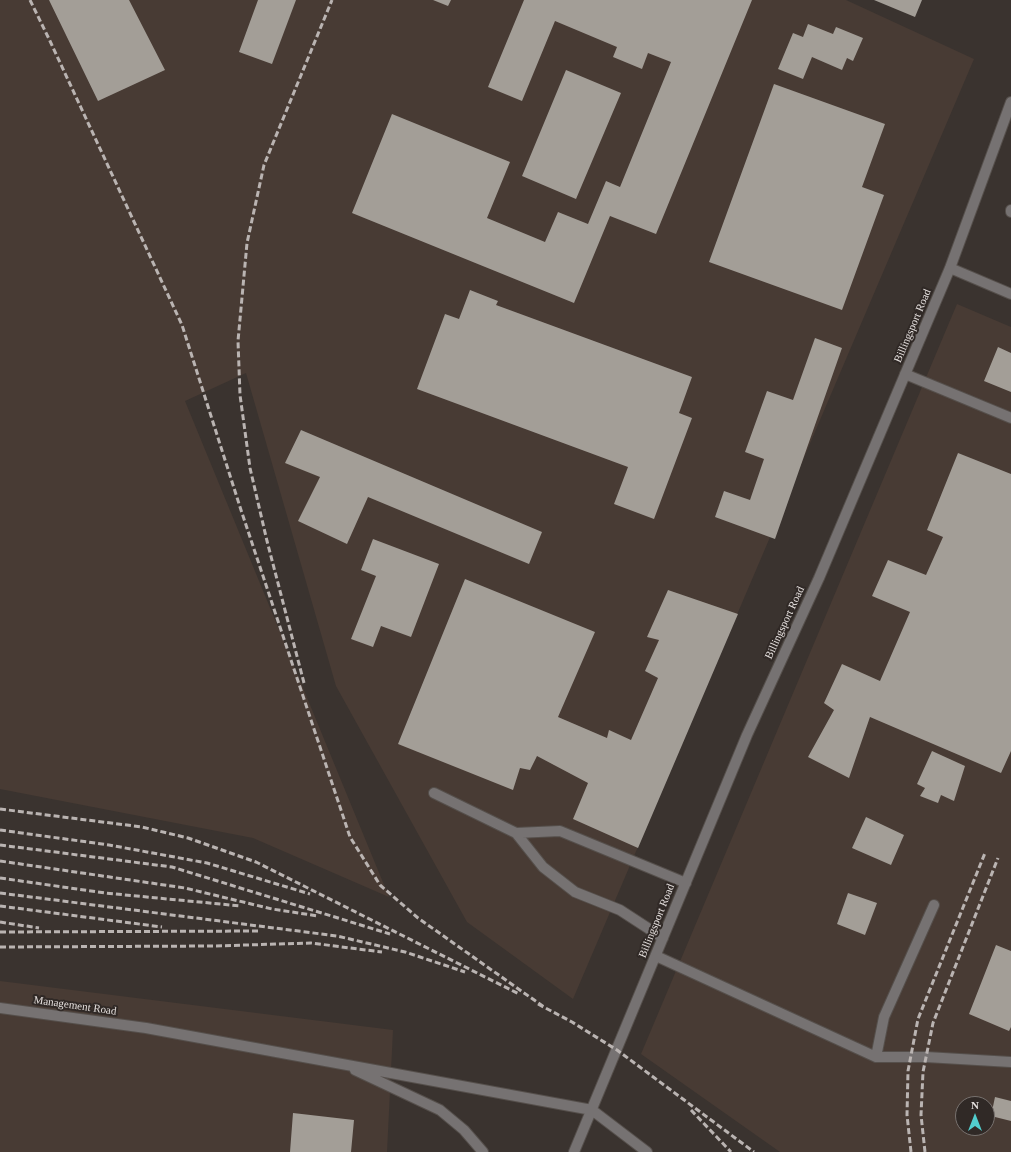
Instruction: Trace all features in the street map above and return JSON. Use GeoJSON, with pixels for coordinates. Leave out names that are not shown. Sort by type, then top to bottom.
{"type":"FeatureCollection","features":[{"type":"Feature","properties":{"kind":"street","name":"Billingsport Road"},"geometry":{"type":"LineString","coordinates":[[574,1152],[747,735],[818,578],[950,268],[1011,102]]}},
{"type":"Feature","properties":{"kind":"street"},"geometry":{"type":"LineString","coordinates":[[950,268],[1011,294]]}},
{"type":"Feature","properties":{"kind":"street"},"geometry":{"type":"LineString","coordinates":[[905,374],[1011,418]]}},
{"type":"Feature","properties":{"kind":"street"},"geometry":{"type":"LineString","coordinates":[[434,793],[516,833],[543,867],[575,892],[620,910],[663,938]]}},
{"type":"Feature","properties":{"kind":"street"},"geometry":{"type":"LineString","coordinates":[[516,833],[560,831],[686,883]]}},
{"type":"Feature","properties":{"kind":"street"},"geometry":{"type":"LineString","coordinates":[[876,1057],[884,1018],[934,905]]}},
{"type":"Feature","properties":{"kind":"street"},"geometry":{"type":"LineString","coordinates":[[656,956],[876,1057],[926,1057],[1011,1062]]}},
{"type":"Feature","properties":{"kind":"street","name":"Management Road"},"geometry":{"type":"LineString","coordinates":[[0,1008],[146,1028],[340,1064]]}},
{"type":"Feature","properties":{"kind":"street"},"geometry":{"type":"LineString","coordinates":[[340,1064],[592,1110],[647,1152]]}},
{"type":"Feature","properties":{"kind":"street"},"geometry":{"type":"LineString","coordinates":[[340,1064],[440,1110],[464,1130],[483,1152]]}},
{"type":"Feature","properties":{"kind":"shaded area"},"geometry":{"type":"Polygon","coordinates":[[[0,0],[846,0],[974,59],[573,999],[467,922],[336,686],[246,373],[185,401],[389,897],[253,838],[0,789],[0,0]]]}},
{"type":"Feature","properties":{"kind":"shaded area"},"geometry":{"type":"Polygon","coordinates":[[[957,304],[1011,327],[1011,1152],[780,1152],[641,1054],[957,304]]]}},
{"type":"Feature","properties":{"kind":"shaded area"},"geometry":{"type":"Polygon","coordinates":[[[0,981],[393,1030],[387,1152],[0,1152],[0,981]]]}},
{"type":"Feature","properties":{"kind":"building"},"geometry":{"type":"Polygon","coordinates":[[[49,0],[129,0],[165,70],[98,101],[49,0]]]}},
{"type":"Feature","properties":{"kind":"building"},"geometry":{"type":"Polygon","coordinates":[[[258,0],[296,0],[272,64],[239,52],[258,0]]]}},
{"type":"Feature","properties":{"kind":"building"},"geometry":{"type":"Polygon","coordinates":[[[433,0],[451,0],[448,6],[433,0]]]}},
{"type":"Feature","properties":{"kind":"building"},"geometry":{"type":"Polygon","coordinates":[[[524,0],[752,0],[656,234],[610,216],[574,303],[352,213],[392,114],[510,162],[487,218],[545,242],[558,212],[588,224],[606,181],[620,187],[671,62],[648,53],[642,69],[613,57],[617,47],[555,21],[522,101],[488,87],[524,0]]]}},
{"type":"Feature","properties":{"kind":"building"},"geometry":{"type":"Polygon","coordinates":[[[874,0],[922,0],[915,17],[874,0]]]}},
{"type":"Feature","properties":{"kind":"building"},"geometry":{"type":"Polygon","coordinates":[[[808,24],[833,34],[836,27],[863,38],[853,61],[847,58],[842,70],[812,57],[803,79],[778,69],[793,33],[803,37],[808,24]]]}},
{"type":"Feature","properties":{"kind":"building"},"geometry":{"type":"Polygon","coordinates":[[[566,70],[621,93],[576,199],[522,176],[566,70]]]}},
{"type":"Feature","properties":{"kind":"building"},"geometry":{"type":"Polygon","coordinates":[[[774,84],[885,124],[862,187],[884,195],[842,310],[709,262],[774,84]]]}},
{"type":"Feature","properties":{"kind":"building"},"geometry":{"type":"Polygon","coordinates":[[[470,290],[498,301],[496,305],[692,377],[679,413],[692,418],[654,519],[614,504],[628,467],[417,389],[445,314],[459,319],[470,290]]]}},
{"type":"Feature","properties":{"kind":"building"},"geometry":{"type":"Polygon","coordinates":[[[815,338],[842,348],[775,539],[715,517],[724,491],[750,500],[764,459],[745,452],[767,391],[793,400],[815,338]]]}},
{"type":"Feature","properties":{"kind":"building"},"geometry":{"type":"Polygon","coordinates":[[[998,347],[1011,353],[1011,392],[984,381],[998,347]]]}},
{"type":"Feature","properties":{"kind":"building"},"geometry":{"type":"Polygon","coordinates":[[[301,430],[542,532],[529,564],[368,497],[347,544],[298,521],[320,477],[285,463],[301,430]]]}},
{"type":"Feature","properties":{"kind":"building"},"geometry":{"type":"Polygon","coordinates":[[[958,453],[1011,474],[1011,751],[1001,773],[870,717],[849,778],[808,757],[834,710],[824,703],[842,664],[880,681],[910,612],[872,596],[888,560],[926,575],[943,537],[927,530],[958,453]]]}},
{"type":"Feature","properties":{"kind":"building"},"geometry":{"type":"Polygon","coordinates":[[[373,539],[439,564],[411,637],[381,626],[373,647],[351,639],[376,576],[361,570],[373,539]]]}},
{"type":"Feature","properties":{"kind":"building"},"geometry":{"type":"Polygon","coordinates":[[[465,579],[595,632],[558,717],[607,738],[609,730],[631,740],[658,678],[645,671],[659,640],[647,637],[668,590],[738,614],[638,848],[573,819],[588,783],[537,756],[530,770],[520,768],[513,790],[398,744],[465,579]]]}},
{"type":"Feature","properties":{"kind":"building"},"geometry":{"type":"Polygon","coordinates":[[[932,751],[965,766],[954,801],[941,795],[938,803],[920,796],[925,788],[917,784],[932,751]]]}},
{"type":"Feature","properties":{"kind":"building"},"geometry":{"type":"Polygon","coordinates":[[[866,817],[904,835],[891,865],[852,848],[866,817]]]}},
{"type":"Feature","properties":{"kind":"building"},"geometry":{"type":"Polygon","coordinates":[[[848,893],[877,903],[865,935],[837,924],[848,893]]]}},
{"type":"Feature","properties":{"kind":"building"},"geometry":{"type":"Polygon","coordinates":[[[996,945],[1011,951],[1011,1027],[1009,1031],[969,1014],[996,945]]]}},
{"type":"Feature","properties":{"kind":"building"},"geometry":{"type":"Polygon","coordinates":[[[995,1097],[1011,1101],[1011,1121],[995,1117],[995,1097]]]}},
{"type":"Feature","properties":{"kind":"building"},"geometry":{"type":"Polygon","coordinates":[[[293,1113],[354,1120],[351,1152],[290,1152],[293,1113]]]}},
{"type":"Feature","properties":{"kind":"railway"},"geometry":{"type":"LineString","coordinates":[[30,0],[182,325],[241,510],[350,837],[380,885],[418,918],[544,1007]]}},
{"type":"Feature","properties":{"kind":"railway"},"geometry":{"type":"LineString","coordinates":[[304,683],[267,541],[250,468],[240,395],[238,341],[247,243],[264,165],[332,0]]}},
{"type":"Feature","properties":{"kind":"railway"},"geometry":{"type":"LineString","coordinates":[[0,809],[142,827],[188,838],[256,862],[519,994]]}},
{"type":"Feature","properties":{"kind":"railway"},"geometry":{"type":"LineString","coordinates":[[0,830],[109,845],[207,863],[310,894]]}},
{"type":"Feature","properties":{"kind":"railway"},"geometry":{"type":"LineString","coordinates":[[0,845],[172,867],[390,934]]}},
{"type":"Feature","properties":{"kind":"railway"},"geometry":{"type":"LineString","coordinates":[[911,1152],[907,1115],[908,1071],[918,1019],[985,853]]}},
{"type":"Feature","properties":{"kind":"railway"},"geometry":{"type":"LineString","coordinates":[[925,1152],[921,1115],[923,1072],[933,1023],[998,858]]}},
{"type":"Feature","properties":{"kind":"railway"},"geometry":{"type":"LineString","coordinates":[[0,861],[185,888],[272,909],[318,916]]}},
{"type":"Feature","properties":{"kind":"railway"},"geometry":{"type":"LineString","coordinates":[[0,878],[105,893],[241,906]]}},
{"type":"Feature","properties":{"kind":"railway"},"geometry":{"type":"LineString","coordinates":[[0,893],[337,936],[405,952],[465,972]]}},
{"type":"Feature","properties":{"kind":"railway"},"geometry":{"type":"LineString","coordinates":[[0,906],[162,927]]}},
{"type":"Feature","properties":{"kind":"railway"},"geometry":{"type":"LineString","coordinates":[[0,922],[39,928]]}},
{"type":"Feature","properties":{"kind":"railway"},"geometry":{"type":"LineString","coordinates":[[0,932],[258,931]]}},
{"type":"Feature","properties":{"kind":"railway"},"geometry":{"type":"LineString","coordinates":[[0,947],[214,946],[311,943],[382,952]]}},
{"type":"Feature","properties":{"kind":"railway"},"geometry":{"type":"LineString","coordinates":[[538,1004],[572,1022],[617,1050],[754,1152]]}},
{"type":"Feature","properties":{"kind":"railway"},"geometry":{"type":"LineString","coordinates":[[691,1110],[731,1152]]}}]}
